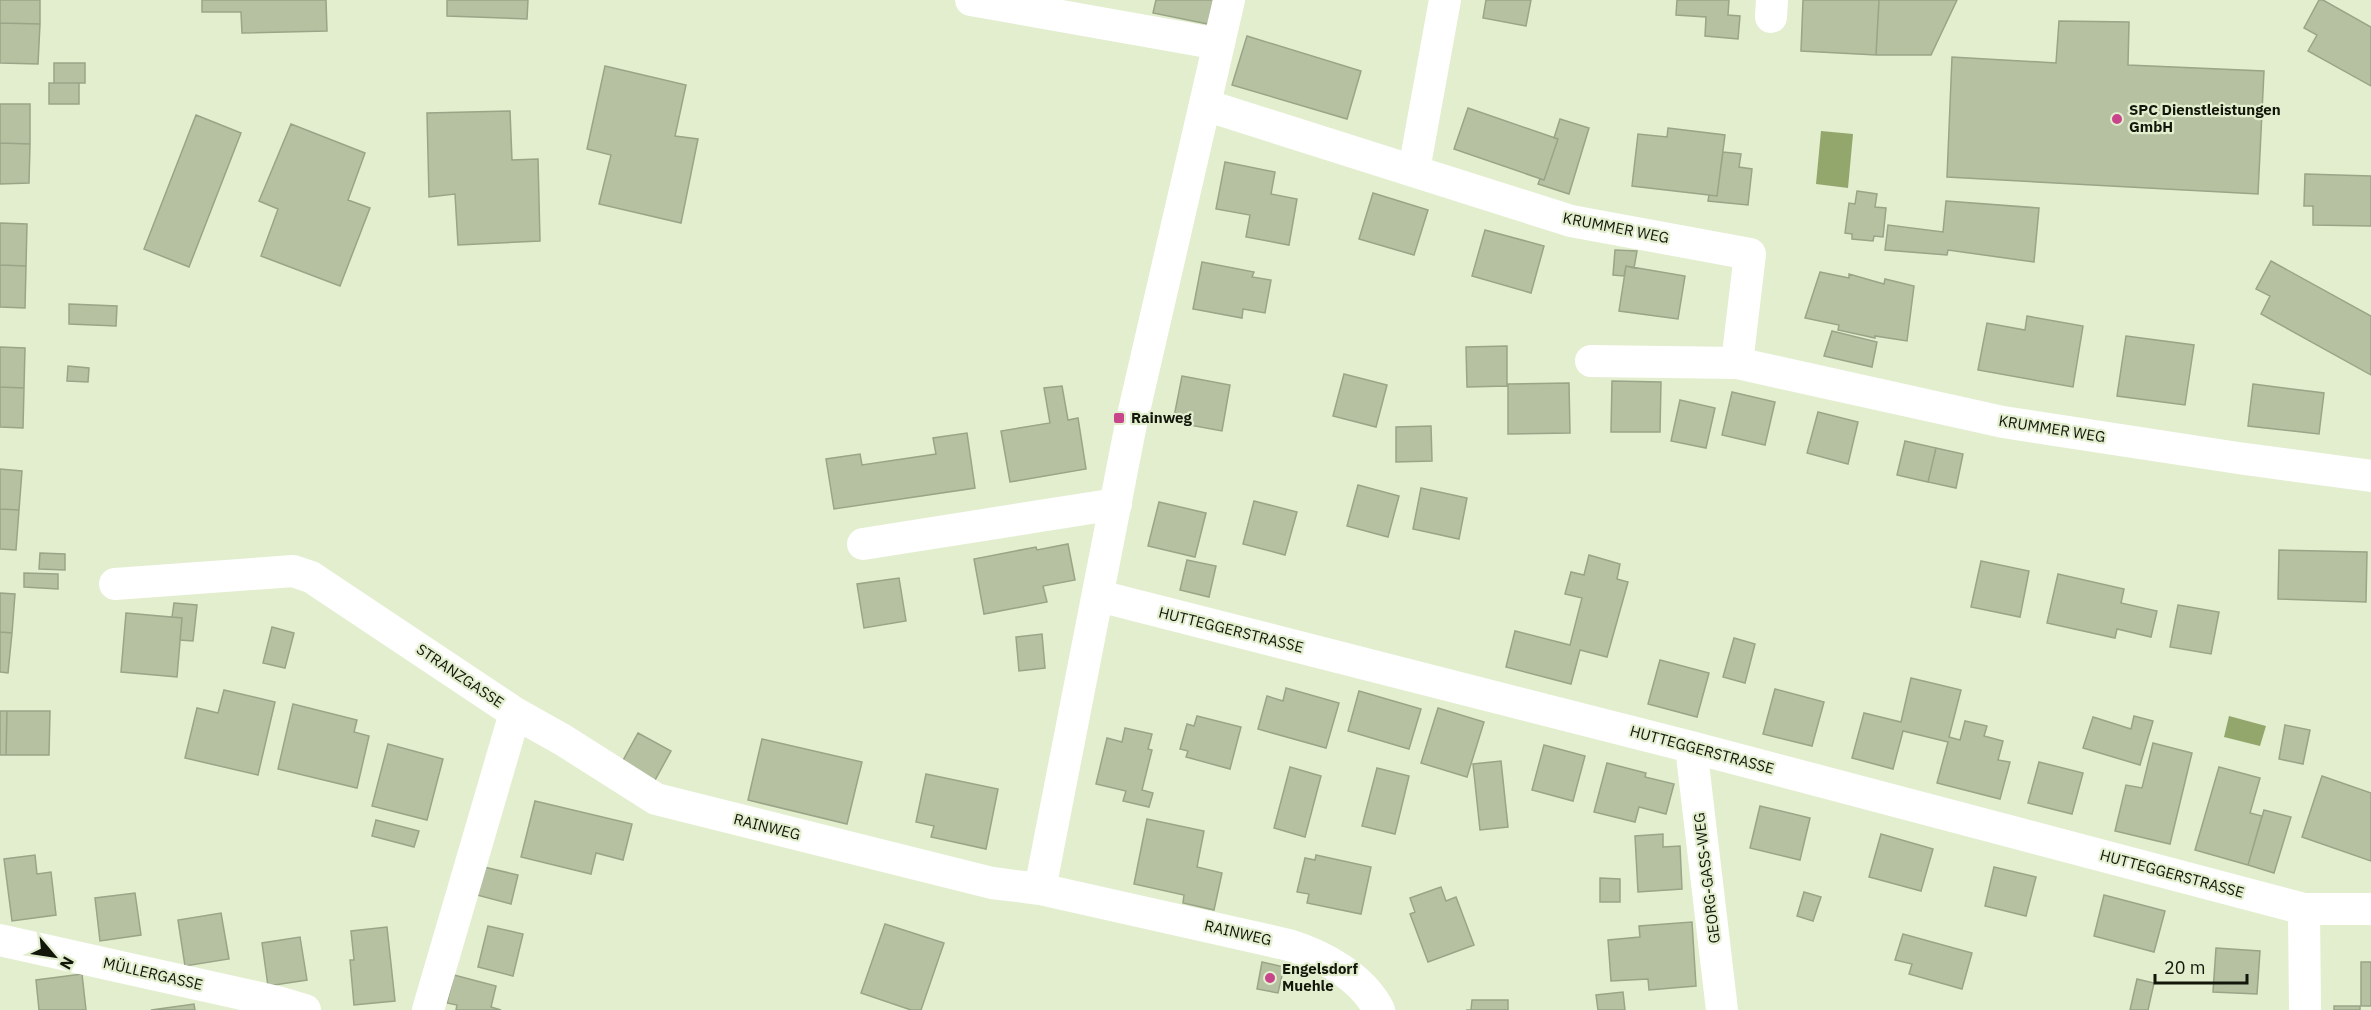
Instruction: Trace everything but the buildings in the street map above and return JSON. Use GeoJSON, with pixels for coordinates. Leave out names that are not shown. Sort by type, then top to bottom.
{"type":"FeatureCollection","features":[{"type":"Feature","properties":{"kind":"street"},"geometry":{"type":"LineString","coordinates":[[971,0],[1219,44]]}},
{"type":"Feature","properties":{"kind":"street"},"geometry":{"type":"LineString","coordinates":[[1040,889],[1131,424],[1228,0]]}},
{"type":"Feature","properties":{"kind":"street"},"geometry":{"type":"LineString","coordinates":[[1414,170],[1445,0]]}},
{"type":"Feature","properties":{"kind":"street","name":"KRUMMER WEG"},"geometry":{"type":"LineString","coordinates":[[1205,105],[1571,221],[1750,254],[1737,363]]}},
{"type":"Feature","properties":{"kind":"street","name":"KRUMMER WEG"},"geometry":{"type":"LineString","coordinates":[[1591,361],[1737,363],[2003,422],[2238,459],[2371,476]]}},
{"type":"Feature","properties":{"kind":"street"},"geometry":{"type":"LineString","coordinates":[[863,544],[1116,504]]}},
{"type":"Feature","properties":{"kind":"street","name":"STRANZGASSE"},"geometry":{"type":"LineString","coordinates":[[116,584],[293,571],[311,577],[515,713],[428,1010]]}},
{"type":"Feature","properties":{"kind":"street","name":"HUTTEGGERSTRASSE"},"geometry":{"type":"LineString","coordinates":[[1099,596],[1691,747],[2304,909],[2371,909]]}},
{"type":"Feature","properties":{"kind":"street","name":"RAINWEG"},"geometry":{"type":"LineString","coordinates":[[515,713],[563,740],[656,799],[992,884],[1040,889],[1301,949],[1354,978],[1372,996],[1379,1010]]}},
{"type":"Feature","properties":{"kind":"street","name":"GEORG-GASS-WEG"},"geometry":{"type":"LineString","coordinates":[[1691,747],[1722,1010]]}},
{"type":"Feature","properties":{"kind":"street"},"geometry":{"type":"LineString","coordinates":[[2304,909],[2305,1010]]}},
{"type":"Feature","properties":{"kind":"street","name":"MÜLLERGASSE"},"geometry":{"type":"LineString","coordinates":[[0,940],[267,999],[304,1010]]}},
{"type":"Feature","properties":{"kind":"shaded area"},"geometry":{"type":"Polygon","coordinates":[[[1821,131],[1853,134],[1848,188],[1816,184],[1821,131]]]}},
{"type":"Feature","properties":{"kind":"shaded area"},"geometry":{"type":"Polygon","coordinates":[[[2229,716],[2266,726],[2260,746],[2224,737],[2229,716]]]}},
{"type":"Feature","properties":{"kind":"place","name":"SPC Dienstleistungen GmbH"},"geometry":{"type":"Point","coordinates":[2117,119]}},
{"type":"Feature","properties":{"kind":"place","name":"Rainweg"},"geometry":{"type":"Point","coordinates":[1119,418]}},
{"type":"Feature","properties":{"kind":"place","name":"Engelsdorf Muehle"},"geometry":{"type":"Point","coordinates":[1270,978]}}]}
